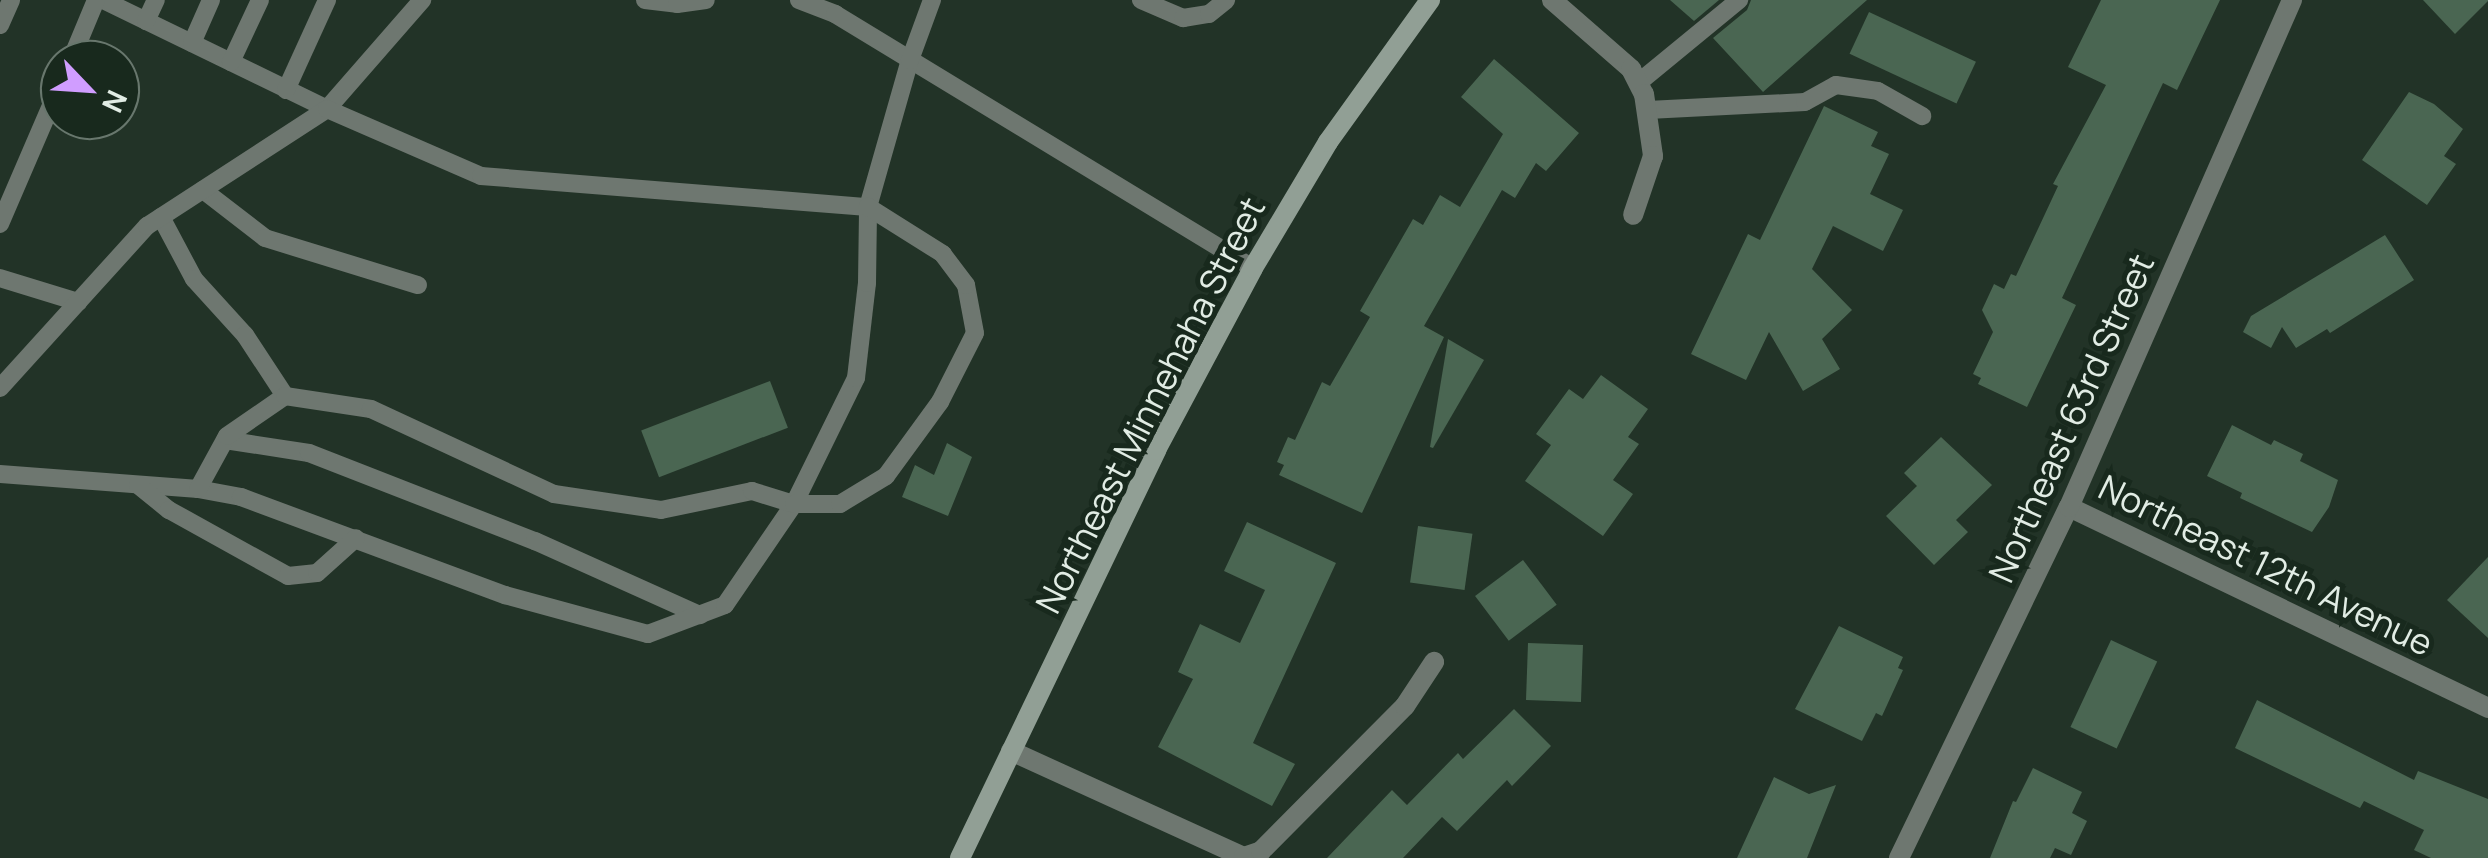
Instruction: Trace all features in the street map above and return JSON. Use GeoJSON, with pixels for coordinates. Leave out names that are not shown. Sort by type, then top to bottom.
{"type":"FeatureCollection","features":[{"type":"Feature","properties":{"kind":"main road","name":"Northeast Minnehaha Street"},"geometry":{"type":"LineString","coordinates":[[960,858],[1156,450],[1253,268],[1338,127],[1430,0]]}},
{"type":"Feature","properties":{"kind":"street"},"geometry":{"type":"LineString","coordinates":[[1552,0],[1631,68],[1638,83],[1648,110],[1653,156],[1633,215]]}},
{"type":"Feature","properties":{"kind":"street","name":"Northeast 63rd Street"},"geometry":{"type":"LineString","coordinates":[[1899,858],[2069,507],[2292,0]]}},
{"type":"Feature","properties":{"kind":"street","name":"Northeast 12th Avenue"},"geometry":{"type":"LineString","coordinates":[[2069,507],[2488,708]]}},
{"type":"Feature","properties":{"kind":"street"},"geometry":{"type":"LineString","coordinates":[[1010,752],[1244,857],[1261,851],[1405,706],[1434,662]]}},
{"type":"Feature","properties":{"kind":"lane"},"geometry":{"type":"LineString","coordinates":[[0,24],[12,0]]}},
{"type":"Feature","properties":{"kind":"lane"},"geometry":{"type":"LineString","coordinates":[[81,40],[100,0],[327,109],[480,176],[868,207],[943,254],[966,285],[975,333],[940,402],[886,476],[840,504],[794,504],[752,491],[661,510],[554,494],[371,409],[284,396],[225,440],[198,489]]}},
{"type":"Feature","properties":{"kind":"lane"},"geometry":{"type":"LineString","coordinates":[[146,21],[156,0]]}},
{"type":"Feature","properties":{"kind":"lane"},"geometry":{"type":"LineString","coordinates":[[192,43],[211,0]]}},
{"type":"Feature","properties":{"kind":"lane"},"geometry":{"type":"LineString","coordinates":[[231,62],[260,0]]}},
{"type":"Feature","properties":{"kind":"lane"},"geometry":{"type":"LineString","coordinates":[[286,90],[327,0]]}},
{"type":"Feature","properties":{"kind":"lane"},"geometry":{"type":"LineString","coordinates":[[0,388],[147,226],[327,109],[422,0]]}},
{"type":"Feature","properties":{"kind":"lane"},"geometry":{"type":"LineString","coordinates":[[645,0],[677,4],[706,0]]}},
{"type":"Feature","properties":{"kind":"lane"},"geometry":{"type":"LineString","coordinates":[[799,0],[835,14],[1253,268]]}},
{"type":"Feature","properties":{"kind":"lane"},"geometry":{"type":"LineString","coordinates":[[0,474],[198,489],[242,497],[505,595],[648,634],[725,605],[794,504],[856,378],[868,283],[868,207],[910,60],[932,0]]}},
{"type":"Feature","properties":{"kind":"lane"},"geometry":{"type":"LineString","coordinates":[[1141,0],[1183,18],[1210,14],[1226,0]]}},
{"type":"Feature","properties":{"kind":"lane"},"geometry":{"type":"LineString","coordinates":[[1638,83],[1739,0]]}},
{"type":"Feature","properties":{"kind":"lane"},"geometry":{"type":"LineString","coordinates":[[1648,110],[1805,102],[1836,86],[1878,91],[1922,116]]}},
{"type":"Feature","properties":{"kind":"lane"},"geometry":{"type":"LineString","coordinates":[[0,224],[40,131]]}},
{"type":"Feature","properties":{"kind":"lane"},"geometry":{"type":"LineString","coordinates":[[202,190],[265,238],[418,285]]}},
{"type":"Feature","properties":{"kind":"lane"},"geometry":{"type":"LineString","coordinates":[[161,217],[194,279],[245,334],[284,396]]}},
{"type":"Feature","properties":{"kind":"lane"},"geometry":{"type":"LineString","coordinates":[[0,278],[78,302]]}},
{"type":"Feature","properties":{"kind":"lane"},"geometry":{"type":"LineString","coordinates":[[225,440],[308,453],[535,541],[700,615]]}},
{"type":"Feature","properties":{"kind":"lane"},"geometry":{"type":"LineString","coordinates":[[137,484],[168,510],[288,576],[317,573],[356,538]]}},
{"type":"Feature","properties":{"kind":"building"},"geometry":{"type":"Polygon","coordinates":[[[1670,0],[1719,0],[1694,21],[1670,0]]]}},
{"type":"Feature","properties":{"kind":"building"},"geometry":{"type":"Polygon","coordinates":[[[1751,0],[1867,0],[1763,92],[1713,38],[1747,10],[1751,0]]]}},
{"type":"Feature","properties":{"kind":"building"},"geometry":{"type":"Polygon","coordinates":[[[2101,0],[2220,0],[2177,90],[2163,83],[2062,298],[2076,305],[2027,407],[1978,384],[1981,378],[1973,374],[1993,332],[1982,310],[1994,284],[2004,289],[2011,274],[2016,276],[2058,186],[2053,184],[2106,85],[2068,67],[2101,0]]]}},
{"type":"Feature","properties":{"kind":"building"},"geometry":{"type":"Polygon","coordinates":[[[2423,0],[2488,0],[2488,1],[2455,34],[2423,0]]]}},
{"type":"Feature","properties":{"kind":"building"},"geometry":{"type":"Polygon","coordinates":[[[1869,12],[1976,62],[1957,104],[1850,54],[1869,12]]]}},
{"type":"Feature","properties":{"kind":"building"},"geometry":{"type":"Polygon","coordinates":[[[1494,59],[1579,133],[1546,171],[1536,163],[1515,198],[1502,190],[1424,326],[1444,337],[1362,513],[1279,475],[1284,465],[1277,462],[1288,437],[1295,440],[1322,382],[1330,386],[1370,317],[1360,311],[1413,219],[1423,225],[1440,195],[1460,207],[1503,134],[1461,97],[1494,59]]]}},
{"type":"Feature","properties":{"kind":"building"},"geometry":{"type":"Polygon","coordinates":[[[2409,92],[2434,104],[2463,129],[2444,156],[2456,164],[2427,205],[2362,160],[2409,92]]]}},
{"type":"Feature","properties":{"kind":"building"},"geometry":{"type":"Polygon","coordinates":[[[1824,106],[1878,132],[1871,146],[1889,154],[1870,194],[1903,210],[1883,251],[1833,226],[1812,269],[1852,310],[1822,339],[1840,369],[1803,391],[1769,332],[1746,380],[1691,354],[1748,234],[1760,240],[1824,106]]]}},
{"type":"Feature","properties":{"kind":"building"},"geometry":{"type":"Polygon","coordinates":[[[2385,235],[2414,280],[2330,333],[2327,329],[2296,348],[2282,327],[2271,348],[2243,332],[2251,316],[2385,235]]]}},
{"type":"Feature","properties":{"kind":"building"},"geometry":{"type":"Polygon","coordinates":[[[1448,339],[1484,360],[1433,448],[1430,447],[1448,339]]]}},
{"type":"Feature","properties":{"kind":"building"},"geometry":{"type":"Polygon","coordinates":[[[1601,375],[1648,409],[1628,437],[1639,444],[1613,480],[1633,494],[1603,536],[1525,481],[1551,445],[1536,434],[1569,389],[1583,399],[1601,375]]]}},
{"type":"Feature","properties":{"kind":"building"},"geometry":{"type":"Polygon","coordinates":[[[770,381],[788,428],[659,477],[641,430],[770,381]]]}},
{"type":"Feature","properties":{"kind":"building"},"geometry":{"type":"Polygon","coordinates":[[[2232,425],[2271,445],[2274,440],[2303,454],[2300,461],[2338,480],[2329,507],[2312,532],[2240,498],[2242,493],[2207,476],[2232,425]]]}},
{"type":"Feature","properties":{"kind":"building"},"geometry":{"type":"Polygon","coordinates":[[[1941,437],[1992,485],[1956,520],[1968,532],[1934,565],[1886,516],[1917,486],[1904,473],[1941,437]]]}},
{"type":"Feature","properties":{"kind":"building"},"geometry":{"type":"Polygon","coordinates":[[[947,443],[972,457],[948,516],[902,497],[915,465],[934,475],[947,443]]]}},
{"type":"Feature","properties":{"kind":"building"},"geometry":{"type":"Polygon","coordinates":[[[1247,522],[1336,563],[1253,743],[1295,764],[1272,806],[1158,747],[1193,679],[1178,672],[1200,624],[1240,643],[1265,590],[1224,571],[1247,522]]]}},
{"type":"Feature","properties":{"kind":"building"},"geometry":{"type":"Polygon","coordinates":[[[1418,526],[1472,534],[1465,590],[1410,582],[1418,526]]]}},
{"type":"Feature","properties":{"kind":"building"},"geometry":{"type":"Polygon","coordinates":[[[2488,557],[2488,638],[2447,600],[2488,557]]]}},
{"type":"Feature","properties":{"kind":"building"},"geometry":{"type":"Polygon","coordinates":[[[1523,560],[1557,605],[1509,641],[1475,596],[1523,560]]]}},
{"type":"Feature","properties":{"kind":"building"},"geometry":{"type":"Polygon","coordinates":[[[1839,626],[1903,657],[1898,668],[1903,670],[1882,716],[1876,713],[1862,741],[1795,709],[1839,626]]]}},
{"type":"Feature","properties":{"kind":"building"},"geometry":{"type":"Polygon","coordinates":[[[2111,640],[2157,662],[2117,749],[2070,727],[2111,640]]]}},
{"type":"Feature","properties":{"kind":"building"},"geometry":{"type":"Polygon","coordinates":[[[1528,643],[1583,645],[1581,702],[1526,700],[1528,643]]]}},
{"type":"Feature","properties":{"kind":"building"},"geometry":{"type":"Polygon","coordinates":[[[2257,700],[2414,780],[2418,771],[2488,799],[2488,858],[2431,858],[2414,850],[2424,830],[2364,801],[2360,808],[2235,748],[2257,700]]]}},
{"type":"Feature","properties":{"kind":"building"},"geometry":{"type":"Polygon","coordinates":[[[1514,709],[1551,746],[1512,786],[1507,780],[1457,831],[1442,817],[1403,858],[1327,858],[1392,790],[1407,805],[1458,753],[1463,759],[1514,709]]]}},
{"type":"Feature","properties":{"kind":"building"},"geometry":{"type":"Polygon","coordinates":[[[2033,768],[2082,792],[2072,813],[2087,821],[2071,855],[2055,848],[2050,858],[1990,858],[2013,801],[2016,802],[2033,768]]]}},
{"type":"Feature","properties":{"kind":"building"},"geometry":{"type":"Polygon","coordinates":[[[1774,777],[1809,794],[1836,785],[1807,858],[1737,858],[1774,777]]]}}]}
